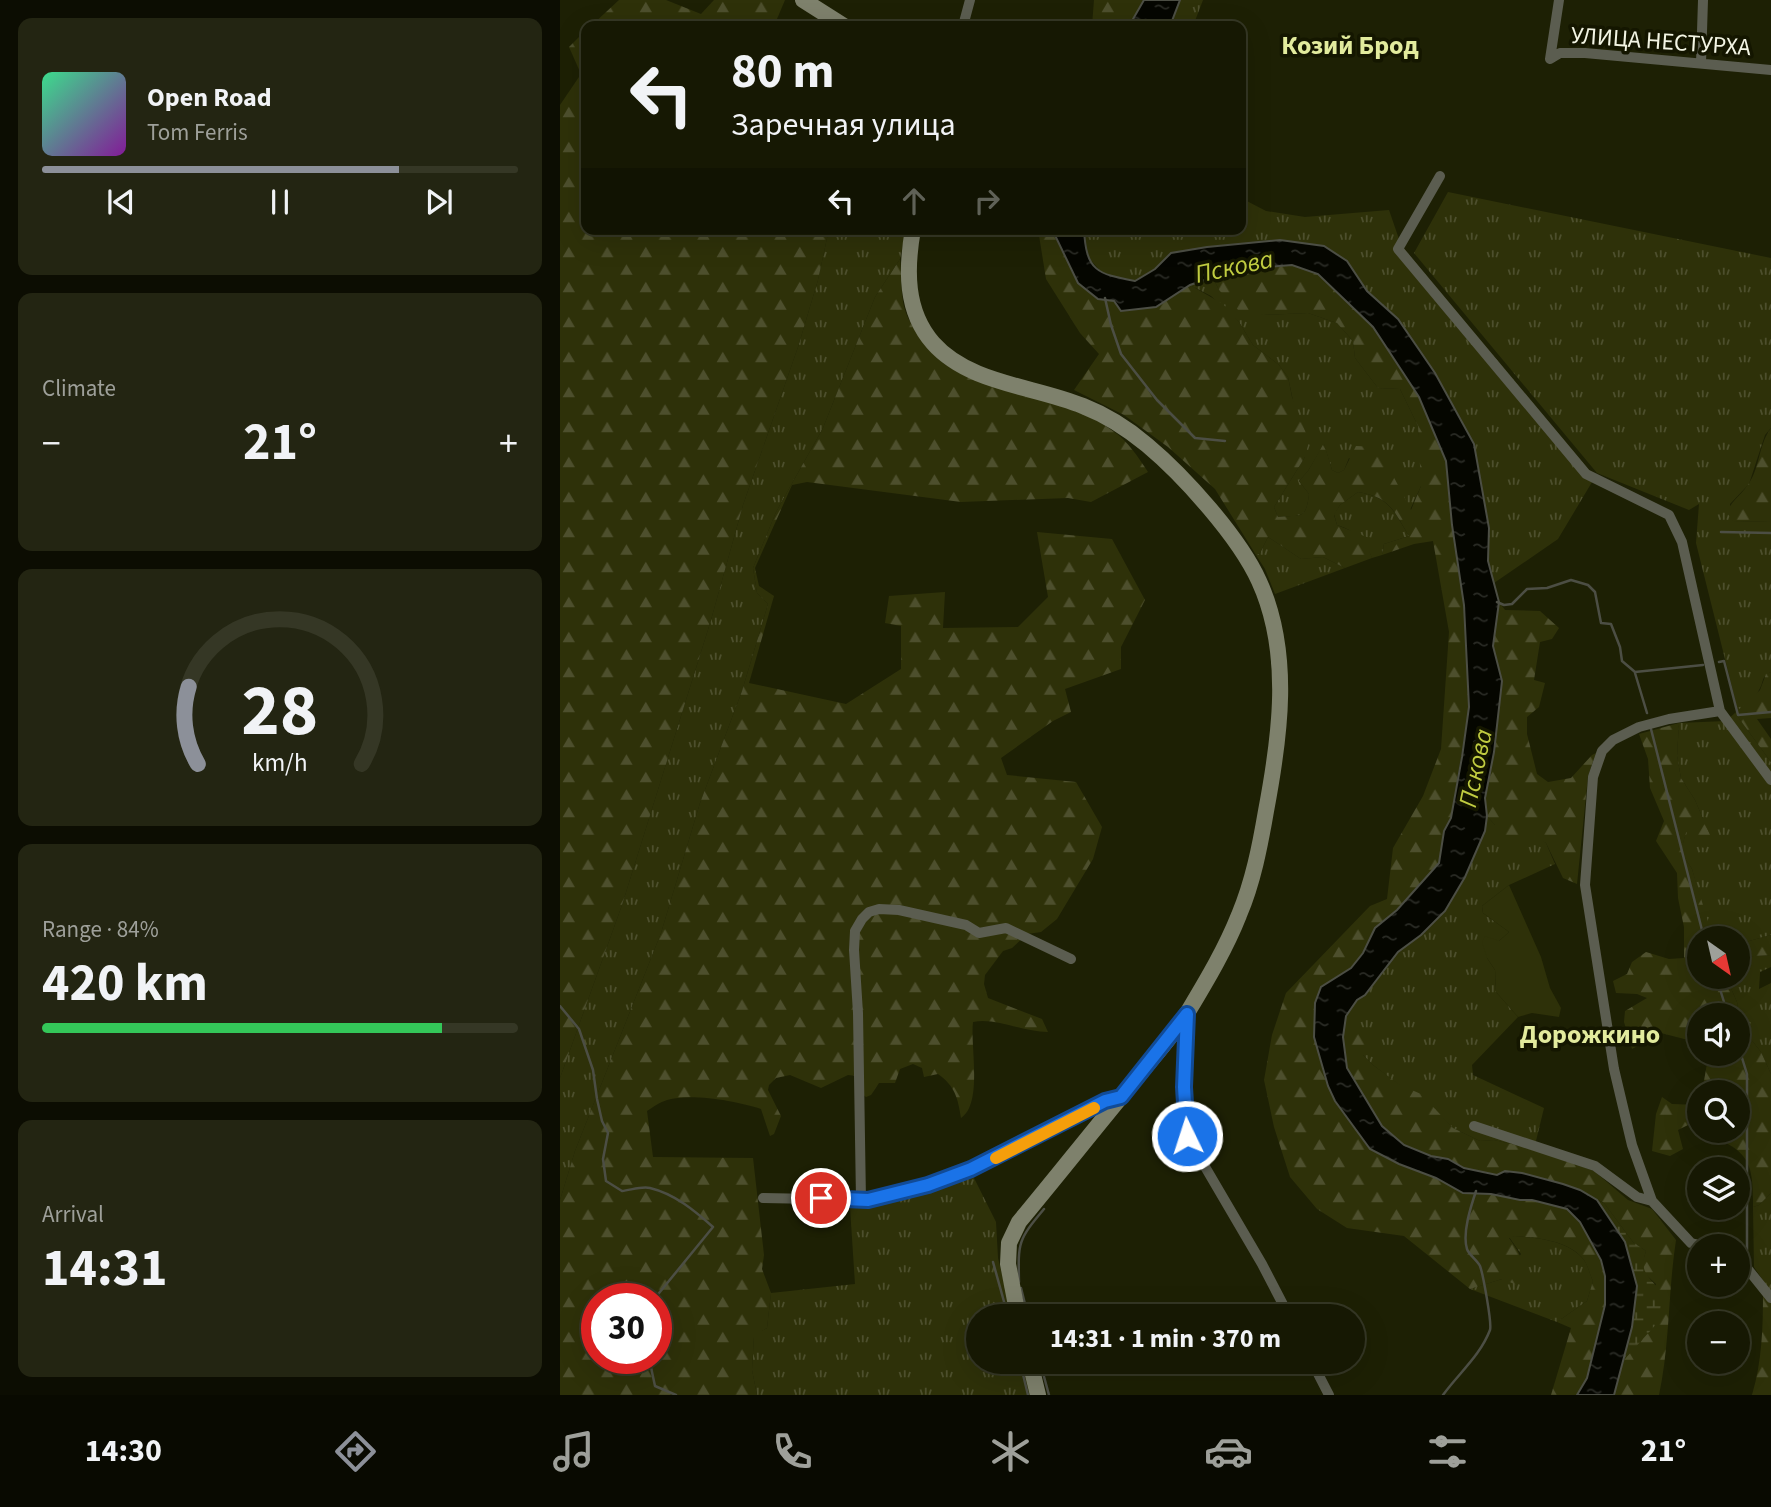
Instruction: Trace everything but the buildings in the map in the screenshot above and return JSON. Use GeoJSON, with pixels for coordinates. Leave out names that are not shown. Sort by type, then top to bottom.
{"type":"FeatureCollection","features":[{"type":"Feature","properties":{"kind":"street"},"geometry":{"type":"LineString","coordinates":[[803,0],[836,21]]}},
{"type":"Feature","properties":{"kind":"street"},"geometry":{"type":"LineString","coordinates":[[964,21],[970,0]]}},
{"type":"Feature","properties":{"kind":"street","name":"УЛИЦА НЕСТУРХА"},"geometry":{"type":"LineString","coordinates":[[1559,0],[1550,59],[1560,54],[1585,53],[1771,70]]}},
{"type":"Feature","properties":{"kind":"street"},"geometry":{"type":"LineString","coordinates":[[1701,62],[1703,0]]}},
{"type":"Feature","properties":{"kind":"street"},"geometry":{"type":"LineString","coordinates":[[1440,176],[1398,249],[1586,474],[1669,515],[1682,542],[1720,711],[1771,780]]}},
{"type":"Feature","properties":{"kind":"street"},"geometry":{"type":"LineString","coordinates":[[912,235],[909,285],[914,313],[932,342],[950,359],[982,374],[1081,405],[1116,422],[1148,446],[1205,503],[1228,531],[1258,578],[1273,626],[1279,670],[1280,712],[1275,766],[1258,856],[1239,915],[1187,1014],[1019,1222],[1009,1244],[1008,1264],[1016,1304]]}},
{"type":"Feature","properties":{"kind":"street"},"geometry":{"type":"LineString","coordinates":[[1687,1239],[1652,1201],[1632,1145],[1614,1069],[1584,885],[1593,777],[1602,751],[1623,734],[1639,727],[1720,711]]}},
{"type":"Feature","properties":{"kind":"street"},"geometry":{"type":"LineString","coordinates":[[861,1200],[858,1013],[854,950],[855,932],[862,919],[869,912],[879,909],[899,910],[966,925],[979,933],[1006,928],[1071,959]]}},
{"type":"Feature","properties":{"kind":"street"},"geometry":{"type":"LineString","coordinates":[[1187,1014],[1184,1087],[1187,1136],[1283,1304]]}},
{"type":"Feature","properties":{"kind":"street"},"geometry":{"type":"LineString","coordinates":[[764,1198],[868,1200],[928,1185],[971,1169],[1105,1101],[1121,1097]]}},
{"type":"Feature","properties":{"kind":"street"},"geometry":{"type":"LineString","coordinates":[[1474,1126],[1595,1166],[1637,1197],[1652,1201]]}},
{"type":"Feature","properties":{"kind":"street"},"geometry":{"type":"LineString","coordinates":[[1750,1272],[1771,1298]]}},
{"type":"Feature","properties":{"kind":"street"},"geometry":{"type":"LineString","coordinates":[[1033,1374],[1038,1395]]}},
{"type":"Feature","properties":{"kind":"street"},"geometry":{"type":"LineString","coordinates":[[1318,1374],[1329,1395]]}},
{"type":"Feature","properties":{"kind":"green space"},"geometry":{"type":"Polygon","coordinates":[[[619,0],[666,0],[701,14],[714,0],[785,0],[776,21],[596,21],[619,0]]]}},
{"type":"Feature","properties":{"kind":"green space"},"geometry":{"type":"Polygon","coordinates":[[[1094,0],[1144,0],[1132,21],[1092,21],[1094,0]]]}},
{"type":"Feature","properties":{"kind":"green space"},"geometry":{"type":"Polygon","coordinates":[[[1180,0],[1203,0],[1195,21],[1172,21],[1180,0]]]}},
{"type":"Feature","properties":{"kind":"green space"},"geometry":{"type":"Polygon","coordinates":[[[581,35],[581,74],[569,47],[581,35]]]}},
{"type":"Feature","properties":{"kind":"green space"},"geometry":{"type":"Polygon","coordinates":[[[581,74],[581,235],[828,235],[818,280],[798,347],[743,505],[711,620],[622,905],[560,1078],[560,105],[581,74]]]}},
{"type":"Feature","properties":{"kind":"green space"},"geometry":{"type":"Polygon","coordinates":[[[1448,192],[1771,258],[1771,428],[1765,435],[1749,484],[1730,504],[1733,521],[1771,522],[1771,672],[1764,677],[1755,696],[1738,711],[1696,543],[1699,504],[1689,510],[1597,473],[1414,253],[1448,192]]]}},
{"type":"Feature","properties":{"kind":"green space"},"geometry":{"type":"Polygon","coordinates":[[[1246,201],[1266,211],[1305,217],[1389,210],[1401,245],[1595,477],[1558,539],[1494,583],[1488,561],[1489,528],[1474,444],[1435,373],[1398,319],[1367,291],[1347,261],[1207,247],[1171,253],[1155,269],[1135,281],[1104,275],[1088,257],[1085,235],[1246,235],[1246,201]]]}},
{"type":"Feature","properties":{"kind":"green space"},"geometry":{"type":"Polygon","coordinates":[[[828,235],[905,235],[900,259],[875,297],[823,428],[776,512],[753,568],[757,593],[768,604],[742,691],[700,803],[661,933],[575,1151],[560,1200],[560,1078],[622,905],[711,620],[743,505],[798,347],[818,280],[828,235]]]}},
{"type":"Feature","properties":{"kind":"green space"},"geometry":{"type":"Polygon","coordinates":[[[1039,235],[1055,235],[1078,283],[1098,299],[1115,301],[1121,311],[1156,307],[1190,285],[1223,304],[1239,322],[1253,345],[1279,365],[1288,377],[1292,397],[1309,441],[1305,457],[1274,507],[1278,517],[1300,515],[1306,509],[1309,494],[1299,481],[1324,443],[1332,470],[1338,473],[1344,470],[1356,446],[1378,447],[1411,510],[1421,486],[1418,426],[1400,389],[1378,388],[1355,358],[1353,341],[1337,323],[1308,313],[1263,315],[1239,311],[1219,290],[1212,276],[1233,270],[1292,265],[1318,274],[1373,327],[1419,397],[1446,461],[1464,605],[1469,707],[1451,818],[1444,831],[1439,863],[1397,910],[1375,928],[1363,953],[1351,968],[1321,987],[1315,1003],[1314,1037],[1335,1101],[1370,1149],[1463,1193],[1532,1200],[1567,1209],[1580,1222],[1601,1260],[1605,1276],[1605,1305],[1587,1378],[1577,1395],[1551,1395],[1571,1328],[1557,1322],[1587,1301],[1593,1281],[1578,1253],[1552,1241],[1515,1236],[1509,1238],[1521,1260],[1517,1285],[1502,1279],[1470,1289],[1404,1236],[1347,1228],[1317,1209],[1290,1177],[1274,1127],[1264,1080],[1272,1035],[1286,993],[1370,906],[1387,899],[1393,848],[1423,796],[1441,749],[1449,632],[1433,541],[1414,544],[1382,555],[1384,544],[1409,536],[1390,506],[1377,497],[1358,492],[1340,505],[1334,515],[1337,525],[1369,538],[1367,545],[1372,558],[1345,568],[1323,557],[1301,559],[1268,537],[1260,553],[1256,555],[1215,489],[1168,447],[1124,415],[1074,390],[1099,354],[1080,333],[1046,279],[1039,235]]]}},
{"type":"Feature","properties":{"kind":"green space"},"geometry":{"type":"Polygon","coordinates":[[[900,259],[906,313],[924,343],[943,363],[990,384],[1054,403],[1094,420],[1123,440],[1148,472],[1091,502],[1068,498],[961,502],[807,482],[792,485],[755,568],[759,586],[774,596],[749,683],[846,704],[901,669],[901,626],[885,623],[889,596],[945,592],[943,628],[1018,627],[1048,597],[1037,532],[1112,539],[1145,600],[1121,647],[1121,669],[1065,689],[1071,712],[1053,721],[1001,758],[1007,775],[1076,782],[1102,827],[1093,859],[1057,919],[1041,932],[1027,934],[1012,948],[1003,951],[985,975],[984,984],[988,998],[1042,1019],[1048,1032],[990,1021],[973,1022],[974,1088],[968,1111],[961,1118],[957,1098],[948,1083],[938,1074],[924,1077],[922,1068],[913,1064],[900,1069],[895,1083],[879,1083],[871,1095],[866,1097],[862,1094],[857,1076],[848,1075],[821,1088],[790,1075],[776,1078],[768,1090],[781,1116],[774,1134],[770,1136],[761,1109],[740,1103],[688,1097],[667,1100],[647,1111],[653,1157],[753,1158],[764,1255],[762,1269],[771,1293],[767,1328],[754,1336],[752,1370],[757,1395],[560,1395],[560,1200],[575,1151],[661,933],[700,803],[742,691],[768,604],[757,593],[753,568],[776,512],[823,428],[875,297],[900,259]]]}},
{"type":"Feature","properties":{"kind":"green space"},"geometry":{"type":"Polygon","coordinates":[[[1212,276],[1219,290],[1263,315],[1308,313],[1337,323],[1353,341],[1355,358],[1378,388],[1400,389],[1418,426],[1421,459],[1421,486],[1410,510],[1402,495],[1349,458],[1344,470],[1338,473],[1332,470],[1324,444],[1299,481],[1309,494],[1306,509],[1300,515],[1278,517],[1274,507],[1305,457],[1288,377],[1279,365],[1253,345],[1239,322],[1211,296],[1190,285],[1212,276]]]}},
{"type":"Feature","properties":{"kind":"green space"},"geometry":{"type":"Polygon","coordinates":[[[1771,428],[1771,522],[1733,521],[1727,513],[1751,480],[1771,428]]]}},
{"type":"Feature","properties":{"kind":"green space"},"geometry":{"type":"Polygon","coordinates":[[[1358,492],[1369,494],[1390,507],[1409,536],[1384,544],[1382,555],[1372,558],[1359,537],[1337,525],[1334,514],[1340,505],[1358,492]]]}},
{"type":"Feature","properties":{"kind":"green space"},"geometry":{"type":"Polygon","coordinates":[[[1268,537],[1301,559],[1323,557],[1345,568],[1275,594],[1256,555],[1260,553],[1268,537]]]}},
{"type":"Feature","properties":{"kind":"green space"},"geometry":{"type":"Polygon","coordinates":[[[1499,602],[1505,610],[1540,611],[1559,628],[1552,639],[1540,642],[1534,680],[1545,683],[1539,707],[1527,717],[1527,734],[1537,774],[1548,782],[1571,778],[1596,753],[1588,776],[1577,884],[1563,878],[1546,843],[1497,834],[1495,825],[1487,816],[1485,798],[1494,752],[1502,681],[1493,646],[1499,602]]]}},
{"type":"Feature","properties":{"kind":"green space"},"geometry":{"type":"Polygon","coordinates":[[[1771,672],[1771,718],[1757,719],[1771,739],[1771,762],[1735,713],[1760,690],[1766,674],[1771,672]]]}},
{"type":"Feature","properties":{"kind":"green space"},"geometry":{"type":"Polygon","coordinates":[[[1735,713],[1771,762],[1771,935],[1750,941],[1750,926],[1708,926],[1692,869],[1681,852],[1686,831],[1703,819],[1681,778],[1677,756],[1679,723],[1726,721],[1735,713]]]}},
{"type":"Feature","properties":{"kind":"green space"},"geometry":{"type":"Polygon","coordinates":[[[1679,723],[1677,756],[1681,778],[1695,800],[1713,842],[1703,848],[1686,832],[1681,852],[1692,869],[1709,926],[1687,926],[1687,989],[1731,989],[1737,1003],[1687,1003],[1687,1040],[1661,1033],[1632,1049],[1624,1022],[1625,1011],[1647,998],[1637,994],[1616,993],[1613,981],[1627,974],[1632,962],[1646,952],[1669,959],[1684,958],[1684,927],[1678,898],[1677,873],[1656,841],[1664,821],[1650,788],[1648,759],[1639,734],[1679,723]]]}},
{"type":"Feature","properties":{"kind":"green space"},"geometry":{"type":"Polygon","coordinates":[[[1487,816],[1495,825],[1542,840],[1555,864],[1509,885],[1482,906],[1483,913],[1509,932],[1487,958],[1495,970],[1496,992],[1518,1017],[1472,1065],[1473,1075],[1544,1108],[1534,1149],[1494,1140],[1480,1141],[1453,1128],[1363,1055],[1346,1016],[1398,952],[1421,935],[1445,911],[1465,877],[1485,831],[1487,816]]]}},
{"type":"Feature","properties":{"kind":"green space"},"geometry":{"type":"Polygon","coordinates":[[[1509,885],[1541,957],[1550,988],[1561,1008],[1559,1017],[1532,1013],[1518,1017],[1496,992],[1495,970],[1487,958],[1482,942],[1485,936],[1499,941],[1509,932],[1483,913],[1482,906],[1509,885]]]}},
{"type":"Feature","properties":{"kind":"green space"},"geometry":{"type":"Polygon","coordinates":[[[1771,935],[1771,955],[1750,956],[1750,941],[1771,935]]]}},
{"type":"Feature","properties":{"kind":"green space"},"geometry":{"type":"Polygon","coordinates":[[[1771,955],[1771,967],[1760,972],[1759,989],[1771,983],[1771,1074],[1761,1052],[1750,1038],[1750,1003],[1737,1003],[1731,989],[1750,989],[1750,956],[1771,955]]]}},
{"type":"Feature","properties":{"kind":"green space"},"geometry":{"type":"Polygon","coordinates":[[[1346,1016],[1358,1023],[1364,1031],[1363,1055],[1400,1085],[1421,1094],[1453,1128],[1480,1141],[1494,1140],[1534,1149],[1594,1171],[1628,1200],[1652,1209],[1676,1240],[1659,1395],[1614,1395],[1624,1360],[1634,1347],[1656,1284],[1643,1272],[1646,1251],[1633,1242],[1604,1203],[1580,1190],[1522,1173],[1498,1175],[1464,1168],[1449,1159],[1431,1156],[1404,1145],[1382,1126],[1347,1068],[1343,1037],[1346,1016]]]}},
{"type":"Feature","properties":{"kind":"green space"},"geometry":{"type":"Polygon","coordinates":[[[1750,1038],[1761,1052],[1771,1074],[1771,1193],[1759,1205],[1753,1207],[1750,1157],[1743,1157],[1725,1143],[1750,1143],[1750,1080],[1704,1080],[1707,1066],[1750,1066],[1750,1038]]]}},
{"type":"Feature","properties":{"kind":"green space"},"geometry":{"type":"Polygon","coordinates":[[[1662,1097],[1672,1104],[1687,1105],[1687,1126],[1678,1130],[1683,1149],[1670,1156],[1652,1151],[1656,1114],[1662,1097]]]}},
{"type":"Feature","properties":{"kind":"green space"},"geometry":{"type":"Polygon","coordinates":[[[972,1174],[996,1222],[998,1258],[1009,1304],[966,1304],[966,1374],[1028,1374],[1034,1395],[757,1395],[752,1370],[754,1335],[767,1328],[771,1293],[855,1284],[850,1207],[914,1193],[972,1174]]]}},
{"type":"Feature","properties":{"kind":"green space"},"geometry":{"type":"Polygon","coordinates":[[[1771,1193],[1771,1292],[1754,1267],[1753,1207],[1759,1205],[1771,1193]]]}},
{"type":"Feature","properties":{"kind":"green space"},"geometry":{"type":"Polygon","coordinates":[[[1597,1200],[1604,1203],[1633,1242],[1646,1251],[1645,1270],[1662,1294],[1659,1321],[1624,1360],[1633,1313],[1634,1275],[1623,1240],[1597,1200]]]}},
{"type":"Feature","properties":{"kind":"green space"},"geometry":{"type":"Polygon","coordinates":[[[1509,1237],[1552,1241],[1577,1253],[1585,1262],[1593,1281],[1587,1301],[1557,1322],[1470,1289],[1502,1279],[1521,1254],[1509,1237]]]}},
{"type":"Feature","properties":{"kind":"green space"},"geometry":{"type":"Polygon","coordinates":[[[1763,1293],[1771,1303],[1771,1395],[1752,1395],[1761,1344],[1763,1293]]]}},
{"type":"Feature","properties":{"kind":"water"},"geometry":{"type":"Polygon","coordinates":[[[1144,0],[1180,0],[1172,21],[1132,21],[1144,0]]]}},
{"type":"Feature","properties":{"kind":"water","name":"Пскова"},"geometry":{"type":"Polygon","coordinates":[[[1055,235],[1084,235],[1087,254],[1096,268],[1111,276],[1135,281],[1155,269],[1171,253],[1280,240],[1324,246],[1347,261],[1367,291],[1398,319],[1435,373],[1474,444],[1489,528],[1488,561],[1499,602],[1493,646],[1502,681],[1494,752],[1485,798],[1485,831],[1465,877],[1445,911],[1421,935],[1398,952],[1346,1016],[1343,1037],[1347,1068],[1382,1126],[1404,1145],[1431,1156],[1448,1159],[1464,1168],[1497,1175],[1505,1171],[1522,1173],[1563,1184],[1597,1200],[1625,1242],[1637,1286],[1632,1327],[1614,1395],[1577,1395],[1587,1378],[1605,1305],[1605,1276],[1601,1260],[1580,1222],[1567,1209],[1532,1200],[1463,1193],[1370,1149],[1335,1101],[1314,1037],[1315,1003],[1321,987],[1351,968],[1363,953],[1375,928],[1397,910],[1439,863],[1444,831],[1451,818],[1462,757],[1469,707],[1464,605],[1446,461],[1419,397],[1373,327],[1318,274],[1292,265],[1233,270],[1190,285],[1156,307],[1121,311],[1114,301],[1098,299],[1078,283],[1055,235]]]}},
{"type":"Feature","properties":{"kind":"waterway"},"geometry":{"type":"LineString","coordinates":[[1105,298],[1121,354],[1157,400],[1195,438],[1225,441]]}},
{"type":"Feature","properties":{"kind":"waterway"},"geometry":{"type":"LineString","coordinates":[[1721,532],[1771,533]]}},
{"type":"Feature","properties":{"kind":"waterway"},"geometry":{"type":"LineString","coordinates":[[1497,602],[1512,604],[1527,589],[1547,588],[1571,580],[1588,585],[1595,592],[1601,623],[1611,624],[1622,661],[1635,672],[1703,665]]}},
{"type":"Feature","properties":{"kind":"waterway"},"geometry":{"type":"LineString","coordinates":[[1719,662],[1724,661],[1738,715],[1771,712]]}},
{"type":"Feature","properties":{"kind":"waterway"},"geometry":{"type":"LineString","coordinates":[[1635,673],[1647,713]]}},
{"type":"Feature","properties":{"kind":"waterway"},"geometry":{"type":"LineString","coordinates":[[1651,729],[1701,926]]}},
{"type":"Feature","properties":{"kind":"waterway"},"geometry":{"type":"LineString","coordinates":[[1720,989],[1724,1003]]}},
{"type":"Feature","properties":{"kind":"waterway"},"geometry":{"type":"LineString","coordinates":[[560,1006],[579,1029],[593,1070],[602,1121],[608,1133],[603,1159],[606,1181],[622,1191],[647,1188],[668,1194],[713,1227],[667,1283]]}},
{"type":"Feature","properties":{"kind":"waterway"},"geometry":{"type":"LineString","coordinates":[[1745,1066],[1747,1074],[1747,1234]]}},
{"type":"Feature","properties":{"kind":"waterway"},"geometry":{"type":"LineString","coordinates":[[1443,1395],[1475,1356],[1490,1330],[1489,1309],[1481,1271],[1466,1243],[1468,1220],[1476,1191]]}},
{"type":"Feature","properties":{"kind":"waterway"},"geometry":{"type":"LineString","coordinates":[[1019,1282],[1021,1242],[1044,1209]]}},
{"type":"Feature","properties":{"kind":"waterway"},"geometry":{"type":"LineString","coordinates":[[993,1262],[1005,1304]]}},
{"type":"Feature","properties":{"kind":"waterway"},"geometry":{"type":"LineString","coordinates":[[1021,1288],[1025,1304]]}},
{"type":"Feature","properties":{"kind":"waterway"},"geometry":{"type":"LineString","coordinates":[[652,1374],[655,1386],[676,1395]]}},
{"type":"Feature","properties":{"kind":"waterway"},"geometry":{"type":"LineString","coordinates":[[1023,1374],[1028,1395]]}},
{"type":"Feature","properties":{"kind":"waterway"},"geometry":{"type":"LineString","coordinates":[[1043,1374],[1049,1395]]}},
{"type":"Feature","properties":{"kind":"slow traffic"},"geometry":{"type":"LineString","coordinates":[[996,1158],[1094,1108]]}},
{"type":"Feature","properties":{"kind":"district","name":"Козий Брод"},"geometry":{"type":"Point","coordinates":[1350,45]}},
{"type":"Feature","properties":{"kind":"district","name":"Дорожкино"},"geometry":{"type":"Point","coordinates":[1590,1034]}},
{"type":"Feature","properties":{"kind":"route"},"geometry":{"type":"LineString","coordinates":[[821,1198],[868,1200],[928,1185],[971,1169],[1105,1101],[1121,1097],[1187,1014],[1184,1087],[1187,1136]]}}]}
